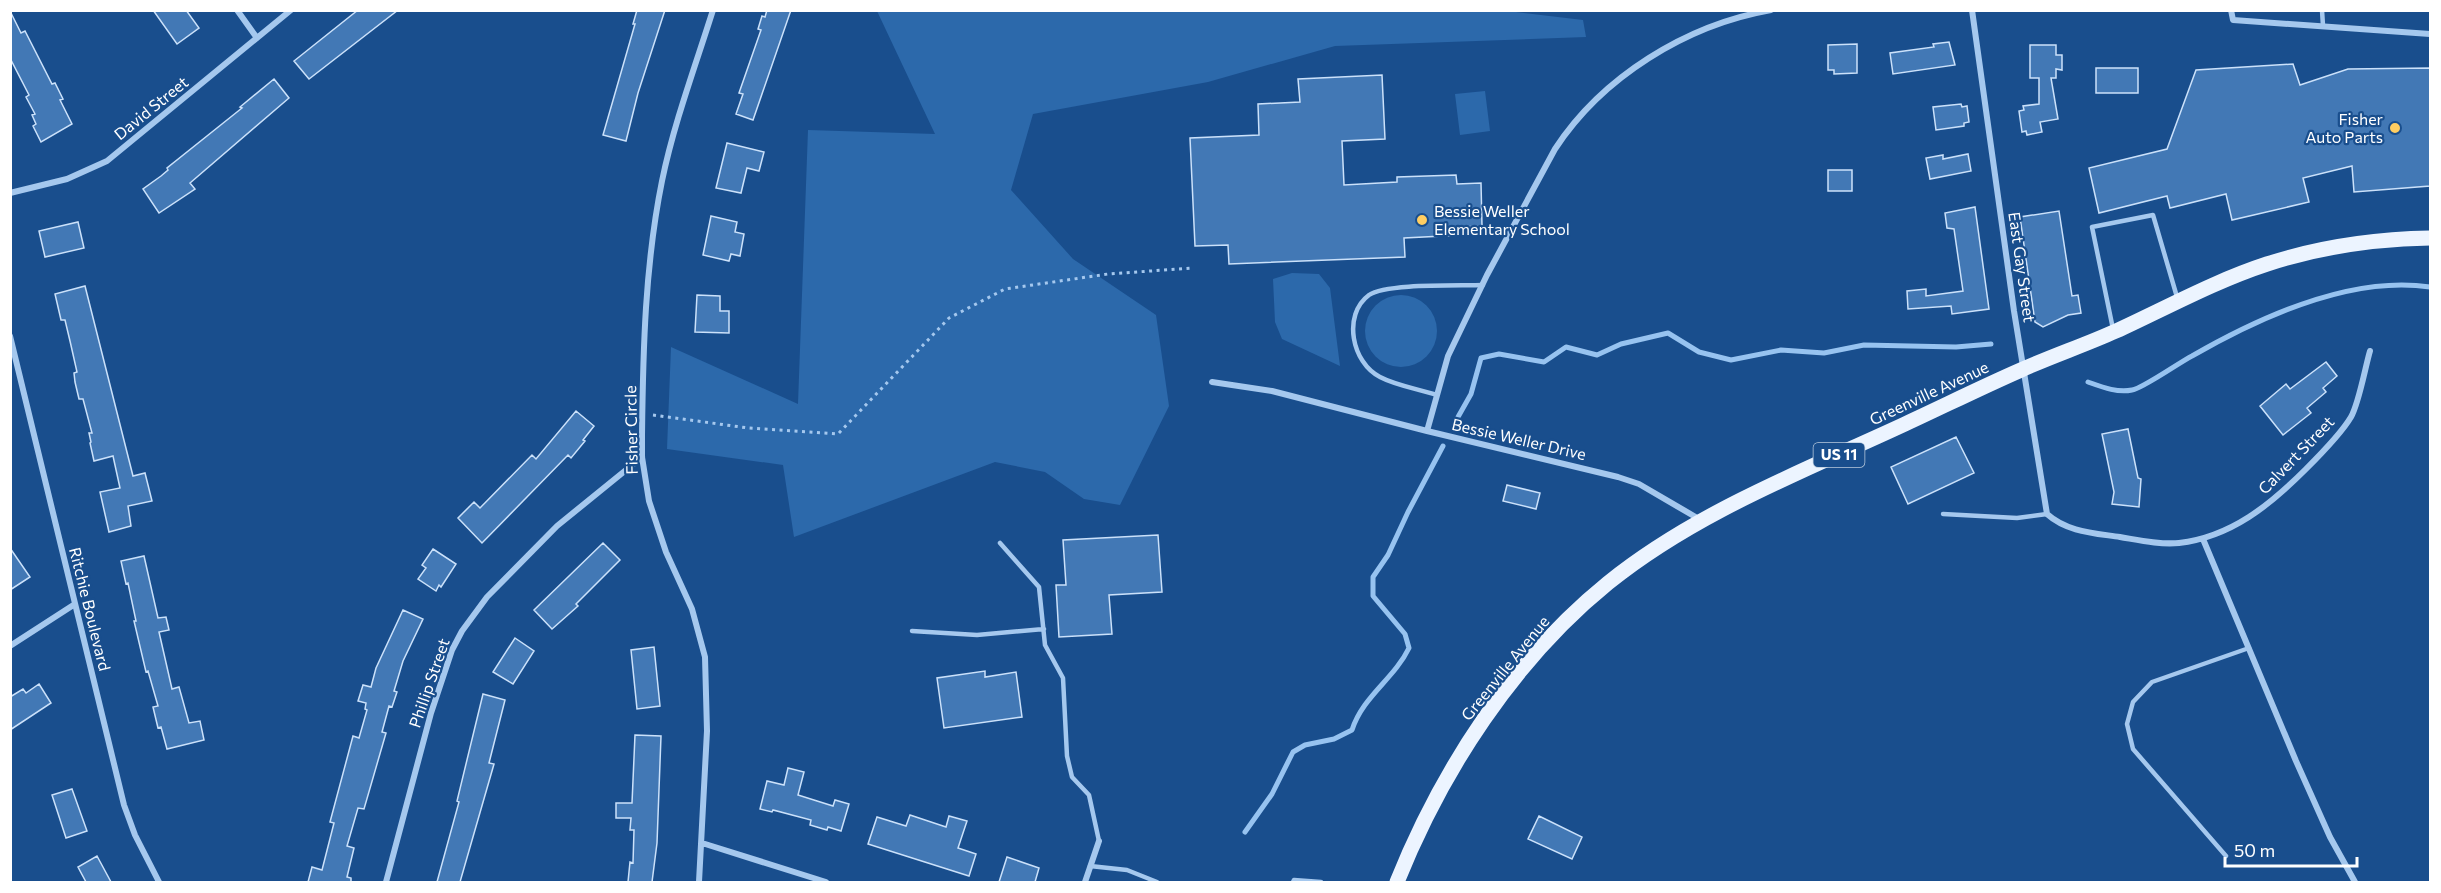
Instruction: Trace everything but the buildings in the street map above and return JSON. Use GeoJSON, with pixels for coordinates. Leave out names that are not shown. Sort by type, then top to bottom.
{"type":"FeatureCollection","features":[{"type":"Feature","properties":{"kind":"main road","name":"Greenville Avenue"},"geometry":{"type":"LineString","coordinates":[[1397,882],[1443,784],[1473,735],[1543,645],[1608,583],[1700,520],[2023,369],[2114,332],[2178,300],[2266,264],[2323,249],[2430,238]]}},
{"type":"Feature","properties":{"kind":"street"},"geometry":{"type":"LineString","coordinates":[[237,10],[257,39]]}},
{"type":"Feature","properties":{"kind":"street","name":"David Street"},"geometry":{"type":"LineString","coordinates":[[10,193],[67,179],[107,161],[291,10]]}},
{"type":"Feature","properties":{"kind":"street","name":"Fisher Circle"},"geometry":{"type":"LineString","coordinates":[[699,882],[707,722],[705,657],[692,609],[655,522],[649,501],[642,457],[642,414],[647,290],[658,201],[676,125],[712,10]]}},
{"type":"Feature","properties":{"kind":"street","name":"Bessie Weller Drive"},"geometry":{"type":"LineString","coordinates":[[1700,520],[1639,484],[1618,477],[1427,431],[1448,356],[1483,285],[1555,149],[1595,100],[1639,65],[1682,40],[1716,25],[1771,10]]}},
{"type":"Feature","properties":{"kind":"street","name":"East Gay Street"},"geometry":{"type":"LineString","coordinates":[[1972,10],[2023,369],[2047,514]]}},
{"type":"Feature","properties":{"kind":"street"},"geometry":{"type":"LineString","coordinates":[[2231,10],[2233,20],[2430,34]]}},
{"type":"Feature","properties":{"kind":"street","name":"Ritchie Boulevard"},"geometry":{"type":"LineString","coordinates":[[10,336],[124,805],[135,835],[159,882]]}},
{"type":"Feature","properties":{"kind":"street","name":"Calvert Street"},"geometry":{"type":"LineString","coordinates":[[2047,514],[2062,526],[2135,540],[2176,543],[2203,539],[2231,529],[2289,486],[2352,417],[2370,351]]}},
{"type":"Feature","properties":{"kind":"street"},"geometry":{"type":"LineString","coordinates":[[1212,382],[1272,391],[1427,431]]}},
{"type":"Feature","properties":{"kind":"street","name":"Phillip Street"},"geometry":{"type":"LineString","coordinates":[[386,882],[431,713],[452,650],[462,631],[487,597],[557,526],[642,457]]}},
{"type":"Feature","properties":{"kind":"street"},"geometry":{"type":"LineString","coordinates":[[2203,539],[2325,826],[2355,882]]}},
{"type":"Feature","properties":{"kind":"street"},"geometry":{"type":"LineString","coordinates":[[10,646],[75,604]]}},
{"type":"Feature","properties":{"kind":"street"},"geometry":{"type":"LineString","coordinates":[[1085,882],[1099,842]]}},
{"type":"Feature","properties":{"kind":"street"},"geometry":{"type":"LineString","coordinates":[[702,843],[826,882]]}},
{"type":"Feature","properties":{"kind":"lane"},"geometry":{"type":"LineString","coordinates":[[2322,10],[2322,26]]}},
{"type":"Feature","properties":{"kind":"lane"},"geometry":{"type":"LineString","coordinates":[[2114,332],[2092,227],[2153,215],[2178,300]]}},
{"type":"Feature","properties":{"kind":"lane"},"geometry":{"type":"LineString","coordinates":[[1437,394],[1380,377],[1365,365],[1355,346],[1353,329],[1357,310],[1370,295],[1390,288],[1483,285]]}},
{"type":"Feature","properties":{"kind":"lane"},"geometry":{"type":"LineString","coordinates":[[1943,514],[2017,518],[2047,514]]}},
{"type":"Feature","properties":{"kind":"lane"},"geometry":{"type":"LineString","coordinates":[[1000,543],[1040,588],[1045,645],[1063,678],[1067,756],[1072,777],[1089,795],[1099,842]]}},
{"type":"Feature","properties":{"kind":"lane"},"geometry":{"type":"LineString","coordinates":[[912,631],[977,635],[1044,629]]}},
{"type":"Feature","properties":{"kind":"lane"},"geometry":{"type":"LineString","coordinates":[[2226,856],[2133,749],[2127,724],[2133,702],[2152,682],[2249,648]]}},
{"type":"Feature","properties":{"kind":"lane"},"geometry":{"type":"LineString","coordinates":[[1090,866],[1127,870],[1157,882]]}},
{"type":"Feature","properties":{"kind":"lane"},"geometry":{"type":"LineString","coordinates":[[1293,882],[1294,880],[1320,882]]}},
{"type":"Feature","properties":{"kind":"path"},"geometry":{"type":"LineString","coordinates":[[642,414],[748,428],[838,434],[949,318],[1005,289],[1108,274],[1193,268]]}},
{"type":"Feature","properties":{"kind":"shaded area"},"geometry":{"type":"Polygon","coordinates":[[[877,11],[1508,11],[1583,20],[1586,37],[1335,46],[1208,82],[1033,114],[1011,190],[1073,259],[1156,315],[1169,406],[1120,505],[1084,499],[1045,472],[995,462],[794,537],[783,465],[667,449],[671,347],[798,404],[808,130],[935,134],[877,11]]]}},
{"type":"Feature","properties":{"kind":"shaded area"},"geometry":{"type":"Polygon","coordinates":[[[1485,91],[1490,131],[1460,135],[1455,94],[1485,91]]]}},
{"type":"Feature","properties":{"kind":"shaded area"},"geometry":{"type":"Polygon","coordinates":[[[1292,273],[1319,274],[1330,288],[1340,366],[1282,339],[1275,322],[1273,279],[1292,273]]]}},
{"type":"Feature","properties":{"kind":"shaded area"},"geometry":{"type":"Polygon","coordinates":[[[1401,295],[1415,298],[1427,305],[1434,317],[1437,331],[1434,345],[1427,357],[1415,364],[1401,367],[1387,364],[1375,357],[1368,345],[1365,331],[1368,317],[1375,305],[1387,298],[1401,295]]]}},
{"type":"Feature","properties":{"kind":"waterway"},"geometry":{"type":"LineString","coordinates":[[2088,382],[2104,388],[2132,390],[2218,342],[2276,314],[2306,303],[2369,287],[2400,285],[2430,287]]}},
{"type":"Feature","properties":{"kind":"waterway"},"geometry":{"type":"LineString","coordinates":[[1458,417],[1471,394],[1481,358],[1499,354],[1544,362],[1566,347],[1597,355],[1621,344],[1668,333],[1699,352],[1731,360],[1781,350],[1824,353],[1864,345],[1956,347],[1991,344]]}},
{"type":"Feature","properties":{"kind":"waterway"},"geometry":{"type":"LineString","coordinates":[[1245,832],[1272,794],[1293,752],[1305,745],[1334,739],[1352,730],[1363,707],[1403,659],[1409,648],[1405,634],[1373,596],[1373,577],[1388,555],[1443,446]]}},
{"type":"Feature","properties":{"kind":"place","name":"Fisher Auto Parts"},"geometry":{"type":"Point","coordinates":[2395,128]}},
{"type":"Feature","properties":{"kind":"place","name":"Bessie Weller Elementary School"},"geometry":{"type":"Point","coordinates":[1422,220]}}]}
